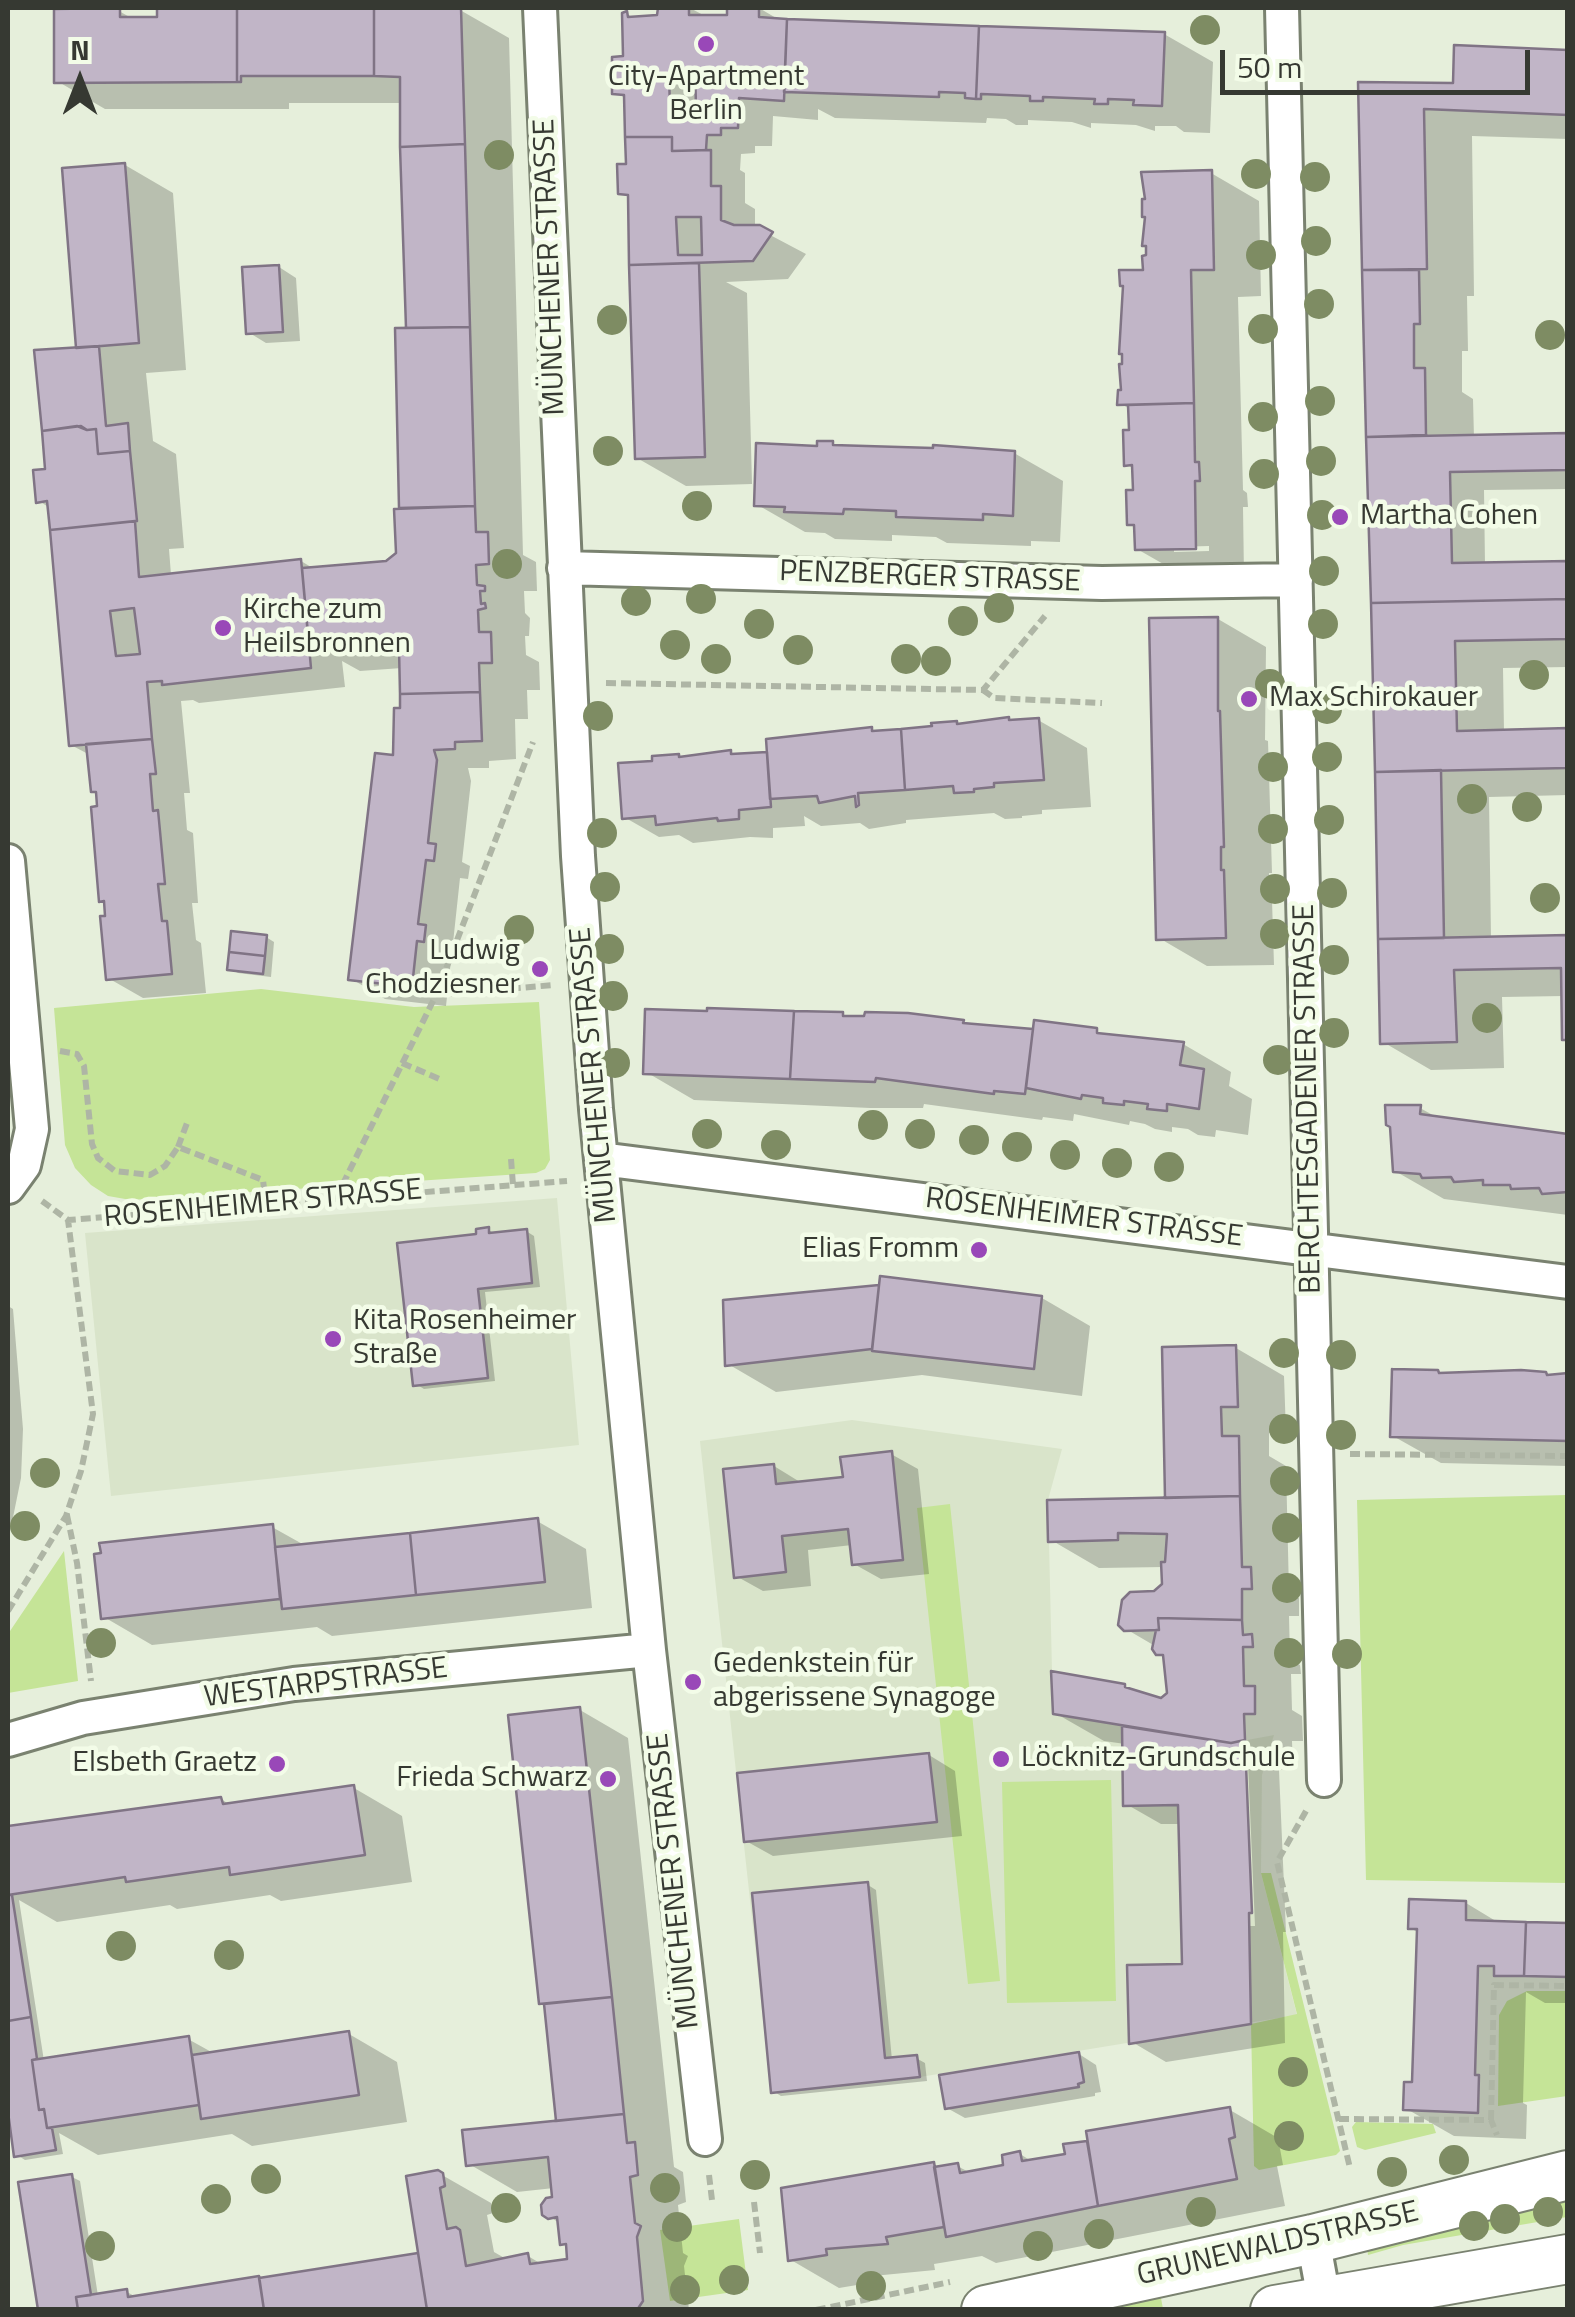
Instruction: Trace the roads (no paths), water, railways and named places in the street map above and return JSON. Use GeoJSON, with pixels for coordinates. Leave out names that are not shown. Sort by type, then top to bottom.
{"type":"FeatureCollection","features":[{"type":"Feature","properties":{"kind":"main road","name":"GRUNEWALDSTRASSE"},"geometry":{"type":"LineString","coordinates":[[986,2310],[1314,2240],[1568,2175]]}},
{"type":"Feature","properties":{"kind":"main road","name":"GRUNEWALDSTRASSE"},"geometry":{"type":"LineString","coordinates":[[1275,2310],[1325,2306],[1568,2259]]}},
{"type":"Feature","properties":{"kind":"street","name":"MÜNCHENER STRASSE"},"geometry":{"type":"LineString","coordinates":[[540,8],[578,856],[602,1168],[649,1650],[704,2139]]}},
{"type":"Feature","properties":{"kind":"street","name":"BERCHTESGADENER STRASSE"},"geometry":{"type":"LineString","coordinates":[[1282,8],[1324,1780]]}},
{"type":"Feature","properties":{"kind":"street","name":"PENZBERGER STRASSE"},"geometry":{"type":"LineString","coordinates":[[564,568],[1102,584],[1296,580]]}},
{"type":"Feature","properties":{"kind":"street"},"geometry":{"type":"LineString","coordinates":[[8,861],[32,1129],[30,1149],[11,1184]]}},
{"type":"Feature","properties":{"kind":"street","name":"ROSENHEIMER STRASSE"},"geometry":{"type":"LineString","coordinates":[[602,1168],[1312,1247],[1568,1282]]}},
{"type":"Feature","properties":{"kind":"street","name":"WESTARPSTRASSE"},"geometry":{"type":"LineString","coordinates":[[8,1740],[82,1718],[294,1684],[649,1650]]}},
{"type":"Feature","properties":{"kind":"street"},"geometry":{"type":"LineString","coordinates":[[1314,2240],[1325,2306]]}},
{"type":"Feature","properties":{"kind":"place","name":"City-Apartment Berlin"},"geometry":{"type":"Point","coordinates":[706,44]}},
{"type":"Feature","properties":{"kind":"place","name":"Martha Cohen"},"geometry":{"type":"Point","coordinates":[1340,517]}},
{"type":"Feature","properties":{"kind":"place","name":"Kirche zum Heilsbronnen"},"geometry":{"type":"Point","coordinates":[223,628]}},
{"type":"Feature","properties":{"kind":"place","name":"Max Schirokauer"},"geometry":{"type":"Point","coordinates":[1249,699]}},
{"type":"Feature","properties":{"kind":"place","name":"Ludwig Chodziesner"},"geometry":{"type":"Point","coordinates":[540,969]}},
{"type":"Feature","properties":{"kind":"place","name":"Elias Fromm"},"geometry":{"type":"Point","coordinates":[979,1250]}},
{"type":"Feature","properties":{"kind":"place","name":"Kita Rosenheimer Straße"},"geometry":{"type":"Point","coordinates":[333,1339]}},
{"type":"Feature","properties":{"kind":"place","name":"Gedenkstein für abgerissene Synagoge"},"geometry":{"type":"Point","coordinates":[693,1682]}},
{"type":"Feature","properties":{"kind":"place","name":"Löcknitz-Grundschule"},"geometry":{"type":"Point","coordinates":[1001,1759]}},
{"type":"Feature","properties":{"kind":"place","name":"Elsbeth Graetz"},"geometry":{"type":"Point","coordinates":[277,1764]}},
{"type":"Feature","properties":{"kind":"place","name":"Frieda Schwarz"},"geometry":{"type":"Point","coordinates":[608,1779]}}]}
